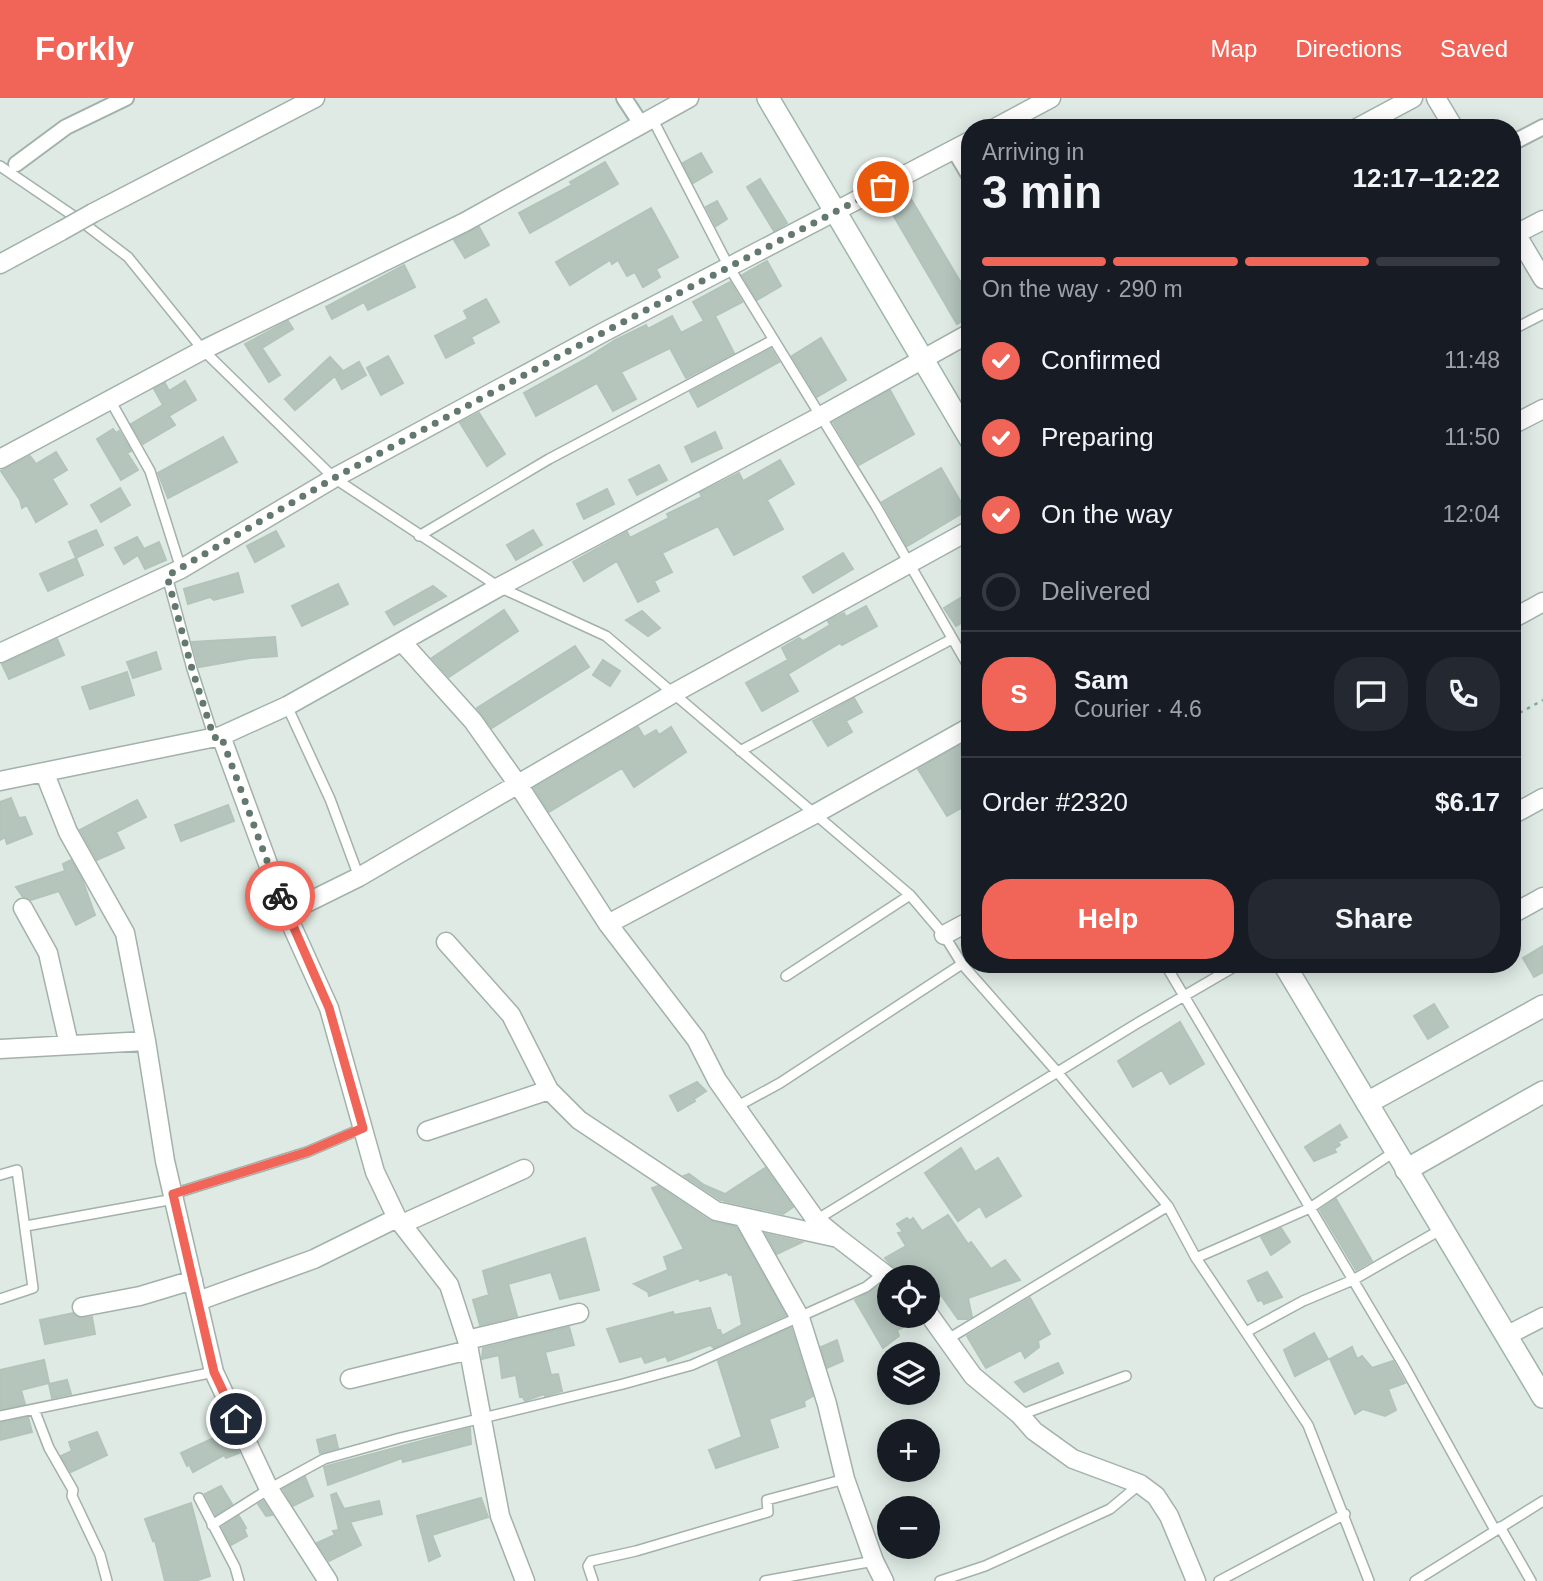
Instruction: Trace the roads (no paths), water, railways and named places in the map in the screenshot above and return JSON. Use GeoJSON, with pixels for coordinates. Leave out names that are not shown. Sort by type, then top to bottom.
{"type":"FeatureCollection","features":[{"type":"Feature","properties":{"kind":"main road"},"geometry":{"type":"LineString","coordinates":[[768,98],[961,424]]}},
{"type":"Feature","properties":{"kind":"main road"},"geometry":{"type":"LineString","coordinates":[[1289,973],[1394,1152],[1543,1397]]}},
{"type":"Feature","properties":{"kind":"main road"},"geometry":{"type":"LineString","coordinates":[[1367,1103],[1543,1006]]}},
{"type":"Feature","properties":{"kind":"main road"},"geometry":{"type":"LineString","coordinates":[[1406,1170],[1543,1092]]}},
{"type":"Feature","properties":{"kind":"street"},"geometry":{"type":"LineString","coordinates":[[16,164],[66,127],[126,98]]}},
{"type":"Feature","properties":{"kind":"street"},"geometry":{"type":"LineString","coordinates":[[0,264],[314,98]]}},
{"type":"Feature","properties":{"kind":"street"},"geometry":{"type":"LineString","coordinates":[[624,98],[646,121]]}},
{"type":"Feature","properties":{"kind":"street"},"geometry":{"type":"LineString","coordinates":[[0,459],[204,350],[465,222],[689,98]]}},
{"type":"Feature","properties":{"kind":"street"},"geometry":{"type":"LineString","coordinates":[[1012,119],[1051,98]]}},
{"type":"Feature","properties":{"kind":"street"},"geometry":{"type":"LineString","coordinates":[[1374,119],[1413,98]]}},
{"type":"Feature","properties":{"kind":"street"},"geometry":{"type":"LineString","coordinates":[[1436,98],[1449,119]]}},
{"type":"Feature","properties":{"kind":"street"},"geometry":{"type":"LineString","coordinates":[[1521,138],[1543,127]]}},
{"type":"Feature","properties":{"kind":"street"},"geometry":{"type":"LineString","coordinates":[[0,653],[174,573],[334,478],[961,146]]}},
{"type":"Feature","properties":{"kind":"street"},"geometry":{"type":"LineString","coordinates":[[1521,229],[1543,220]]}},
{"type":"Feature","properties":{"kind":"street"},"geometry":{"type":"LineString","coordinates":[[1521,245],[1543,279]]}},
{"type":"Feature","properties":{"kind":"street"},"geometry":{"type":"LineString","coordinates":[[0,781],[218,737],[287,706],[499,587],[819,417],[961,338]]}},
{"type":"Feature","properties":{"kind":"street"},"geometry":{"type":"LineString","coordinates":[[1521,420],[1543,409]]}},
{"type":"Feature","properties":{"kind":"street"},"geometry":{"type":"LineString","coordinates":[[286,913],[359,877],[519,786],[674,693],[961,535]]}},
{"type":"Feature","properties":{"kind":"street"},"geometry":{"type":"LineString","coordinates":[[1521,614],[1543,602]]}},
{"type":"Feature","properties":{"kind":"street"},"geometry":{"type":"LineString","coordinates":[[401,642],[473,721],[519,786],[608,924],[696,1039],[718,1080],[816,1220],[877,1267]]}},
{"type":"Feature","properties":{"kind":"street"},"geometry":{"type":"LineString","coordinates":[[608,924],[815,814],[961,732]]}},
{"type":"Feature","properties":{"kind":"street"},"geometry":{"type":"LineString","coordinates":[[218,737],[286,913],[329,1008],[375,1172],[399,1221],[449,1285],[468,1345],[500,1516],[525,1581]]}},
{"type":"Feature","properties":{"kind":"street"},"geometry":{"type":"LineString","coordinates":[[45,774],[68,832],[125,933],[173,1196],[214,1372],[269,1489],[328,1581]]}},
{"type":"Feature","properties":{"kind":"street"},"geometry":{"type":"LineString","coordinates":[[1521,810],[1543,798]]}},
{"type":"Feature","properties":{"kind":"street"},"geometry":{"type":"LineString","coordinates":[[1521,909],[1543,897]]}},
{"type":"Feature","properties":{"kind":"street"},"geometry":{"type":"LineString","coordinates":[[23,908],[48,953],[69,1045]]}},
{"type":"Feature","properties":{"kind":"street"},"geometry":{"type":"LineString","coordinates":[[944,935],[961,926]]}},
{"type":"Feature","properties":{"kind":"street"},"geometry":{"type":"LineString","coordinates":[[446,942],[511,1014],[549,1090],[579,1120],[716,1212],[838,1238]]}},
{"type":"Feature","properties":{"kind":"street"},"geometry":{"type":"LineString","coordinates":[[0,1049],[146,1041]]}},
{"type":"Feature","properties":{"kind":"street"},"geometry":{"type":"LineString","coordinates":[[427,1131],[549,1090]]}},
{"type":"Feature","properties":{"kind":"street"},"geometry":{"type":"LineString","coordinates":[[198,1301],[314,1258],[524,1168]]}},
{"type":"Feature","properties":{"kind":"street"},"geometry":{"type":"LineString","coordinates":[[744,1218],[800,1318],[827,1404],[845,1479],[874,1561],[884,1581]]}},
{"type":"Feature","properties":{"kind":"street"},"geometry":{"type":"LineString","coordinates":[[82,1307],[140,1296],[193,1280]]}},
{"type":"Feature","properties":{"kind":"street"},"geometry":{"type":"LineString","coordinates":[[350,1379],[579,1313]]}},
{"type":"Feature","properties":{"kind":"street"},"geometry":{"type":"LineString","coordinates":[[1506,1336],[1543,1317]]}},
{"type":"Feature","properties":{"kind":"street"},"geometry":{"type":"LineString","coordinates":[[940,1328],[973,1376],[1020,1415],[1034,1431],[1073,1459],[1140,1485],[1156,1496],[1169,1516],[1196,1581]]}},
{"type":"Feature","properties":{"kind":"lane"},"geometry":{"type":"LineString","coordinates":[[646,121],[729,267],[876,506],[961,654]]}},
{"type":"Feature","properties":{"kind":"lane"},"geometry":{"type":"LineString","coordinates":[[0,166],[128,257],[204,350],[334,478],[499,587],[606,636],[910,895],[944,935],[961,962]]}},
{"type":"Feature","properties":{"kind":"lane"},"geometry":{"type":"LineString","coordinates":[[1521,325],[1543,314]]}},
{"type":"Feature","properties":{"kind":"lane"},"geometry":{"type":"LineString","coordinates":[[419,536],[549,459],[773,340]]}},
{"type":"Feature","properties":{"kind":"lane"},"geometry":{"type":"LineString","coordinates":[[110,400],[150,471],[174,573],[192,669],[218,737]]}},
{"type":"Feature","properties":{"kind":"lane"},"geometry":{"type":"LineString","coordinates":[[740,751],[952,639]]}},
{"type":"Feature","properties":{"kind":"lane"},"geometry":{"type":"LineString","coordinates":[[287,706],[330,799],[359,877]]}},
{"type":"Feature","properties":{"kind":"lane"},"geometry":{"type":"LineString","coordinates":[[786,976],[910,895]]}},
{"type":"Feature","properties":{"kind":"lane"},"geometry":{"type":"LineString","coordinates":[[736,1107],[780,1083],[961,965]]}},
{"type":"Feature","properties":{"kind":"lane"},"geometry":{"type":"LineString","coordinates":[[970,973],[1058,1073],[1168,1206],[1196,1258],[1308,1425],[1369,1581]]}},
{"type":"Feature","properties":{"kind":"lane"},"geometry":{"type":"LineString","coordinates":[[1170,973],[1403,1364],[1497,1529],[1531,1581]]}},
{"type":"Feature","properties":{"kind":"lane"},"geometry":{"type":"LineString","coordinates":[[816,1220],[1224,973]]}},
{"type":"Feature","properties":{"kind":"lane"},"geometry":{"type":"LineString","coordinates":[[26,1226],[173,1196],[307,1152],[363,1128]]}},
{"type":"Feature","properties":{"kind":"lane"},"geometry":{"type":"LineString","coordinates":[[1196,1258],[1310,1208],[1394,1152]]}},
{"type":"Feature","properties":{"kind":"lane"},"geometry":{"type":"LineString","coordinates":[[0,1175],[17,1170],[33,1288],[0,1299]]}},
{"type":"Feature","properties":{"kind":"lane"},"geometry":{"type":"LineString","coordinates":[[948,1339],[1168,1206]]}},
{"type":"Feature","properties":{"kind":"lane"},"geometry":{"type":"LineString","coordinates":[[1246,1332],[1303,1301],[1353,1280],[1443,1229]]}},
{"type":"Feature","properties":{"kind":"lane"},"geometry":{"type":"LineString","coordinates":[[212,1525],[324,1459],[400,1437],[692,1365],[877,1281]]}},
{"type":"Feature","properties":{"kind":"lane"},"geometry":{"type":"LineString","coordinates":[[0,1416],[214,1372]]}},
{"type":"Feature","properties":{"kind":"lane"},"geometry":{"type":"LineString","coordinates":[[1020,1415],[1126,1376]]}},
{"type":"Feature","properties":{"kind":"lane"},"geometry":{"type":"LineString","coordinates":[[34,1409],[49,1448],[73,1490],[72,1496],[100,1555],[107,1581]]}},
{"type":"Feature","properties":{"kind":"lane"},"geometry":{"type":"LineString","coordinates":[[592,1581],[588,1566],[591,1561],[636,1551],[768,1512],[767,1500],[845,1479]]}},
{"type":"Feature","properties":{"kind":"lane"},"geometry":{"type":"LineString","coordinates":[[940,1581],[985,1566],[1110,1509],[1140,1485]]}},
{"type":"Feature","properties":{"kind":"lane"},"geometry":{"type":"LineString","coordinates":[[199,1498],[235,1567],[239,1581]]}},
{"type":"Feature","properties":{"kind":"lane"},"geometry":{"type":"LineString","coordinates":[[1415,1581],[1543,1501]]}},
{"type":"Feature","properties":{"kind":"lane"},"geometry":{"type":"LineString","coordinates":[[1219,1581],[1345,1514]]}},
{"type":"Feature","properties":{"kind":"lane"},"geometry":{"type":"LineString","coordinates":[[765,1581],[874,1561]]}}]}
